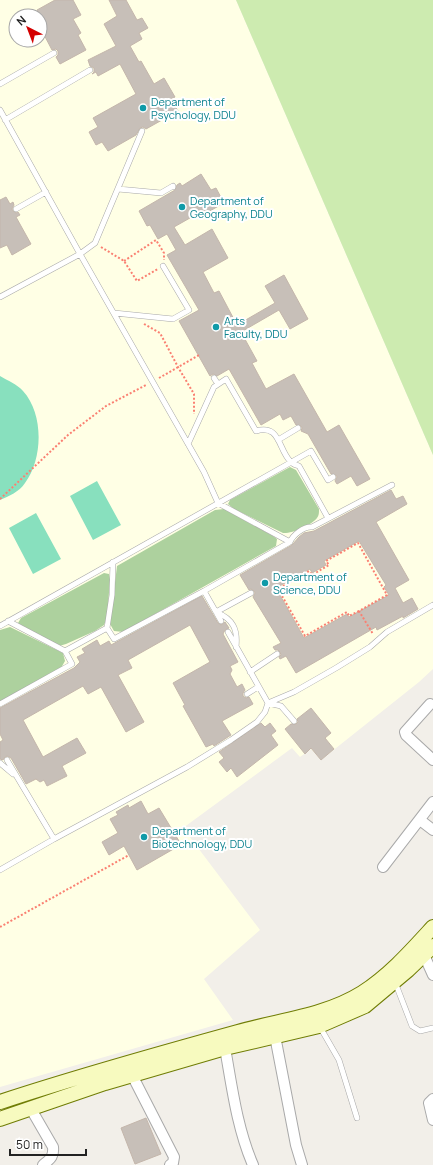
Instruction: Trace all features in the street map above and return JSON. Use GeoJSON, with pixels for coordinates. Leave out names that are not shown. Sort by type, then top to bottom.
{"type":"FeatureCollection","features":[{"type":"Feature","properties":{"kind":"main road"},"geometry":{"type":"LineString","coordinates":[[0,1102],[64,1081],[240,1031],[311,1014],[341,1004],[385,976],[433,927]]}},
{"type":"Feature","properties":{"kind":"main road"},"geometry":{"type":"LineString","coordinates":[[0,1119],[104,1083],[225,1048],[319,1026],[365,1006],[428,951]]}},
{"type":"Feature","properties":{"kind":"street"},"geometry":{"type":"LineString","coordinates":[[430,704],[405,732],[406,735],[433,760]]}},
{"type":"Feature","properties":{"kind":"street"},"geometry":{"type":"LineString","coordinates":[[383,867],[433,802]]}},
{"type":"Feature","properties":{"kind":"street"},"geometry":{"type":"LineString","coordinates":[[420,820],[433,830]]}},
{"type":"Feature","properties":{"kind":"street"},"geometry":{"type":"LineString","coordinates":[[428,951],[433,975]]}},
{"type":"Feature","properties":{"kind":"street"},"geometry":{"type":"LineString","coordinates":[[275,1036],[296,1145],[302,1165]]}},
{"type":"Feature","properties":{"kind":"street"},"geometry":{"type":"LineString","coordinates":[[225,1048],[237,1116],[248,1156],[253,1165]]}},
{"type":"Feature","properties":{"kind":"street"},"geometry":{"type":"LineString","coordinates":[[132,1076],[174,1157],[173,1163],[170,1165]]}},
{"type":"Feature","properties":{"kind":"street"},"geometry":{"type":"LineString","coordinates":[[433,1099],[429,1102],[433,1120]]}},
{"type":"Feature","properties":{"kind":"street"},"geometry":{"type":"LineString","coordinates":[[31,1109],[53,1147],[54,1153],[52,1157],[43,1165]]}},
{"type":"Feature","properties":{"kind":"lane"},"geometry":{"type":"LineString","coordinates":[[0,84],[54,53]]}},
{"type":"Feature","properties":{"kind":"lane"},"geometry":{"type":"LineString","coordinates":[[5,120],[90,70]]}},
{"type":"Feature","properties":{"kind":"lane"},"geometry":{"type":"LineString","coordinates":[[0,110],[204,472],[218,503],[290,542]]}},
{"type":"Feature","properties":{"kind":"lane"},"geometry":{"type":"LineString","coordinates":[[0,297],[80,254],[95,244],[142,131]]}},
{"type":"Feature","properties":{"kind":"lane"},"geometry":{"type":"LineString","coordinates":[[118,189],[161,193],[173,187]]}},
{"type":"Feature","properties":{"kind":"lane"},"geometry":{"type":"LineString","coordinates":[[16,209],[46,192]]}},
{"type":"Feature","properties":{"kind":"lane"},"geometry":{"type":"LineString","coordinates":[[114,313],[173,319],[180,318],[190,310],[163,266]]}},
{"type":"Feature","properties":{"kind":"lane"},"geometry":{"type":"LineString","coordinates":[[214,378],[218,384]]}},
{"type":"Feature","properties":{"kind":"lane"},"geometry":{"type":"LineString","coordinates":[[188,444],[214,387],[226,380],[256,432],[263,429],[275,435],[291,462],[299,466],[328,518]]}},
{"type":"Feature","properties":{"kind":"lane"},"geometry":{"type":"LineString","coordinates":[[278,440],[298,428]]}},
{"type":"Feature","properties":{"kind":"lane"},"geometry":{"type":"LineString","coordinates":[[0,626],[311,451],[328,480],[333,477]]}},
{"type":"Feature","properties":{"kind":"lane"},"geometry":{"type":"LineString","coordinates":[[113,562],[112,595],[107,628],[114,639],[204,591],[290,542],[293,536],[309,526],[312,527],[392,485]]}},
{"type":"Feature","properties":{"kind":"lane"},"geometry":{"type":"LineString","coordinates":[[204,591],[221,620]]}},
{"type":"Feature","properties":{"kind":"lane"},"geometry":{"type":"LineString","coordinates":[[216,612],[251,593]]}},
{"type":"Feature","properties":{"kind":"lane"},"geometry":{"type":"LineString","coordinates":[[0,870],[54,839],[120,806],[187,768],[239,736],[257,722],[265,712],[268,703],[294,692],[336,668],[370,647],[387,632],[433,605]]}},
{"type":"Feature","properties":{"kind":"lane"},"geometry":{"type":"LineString","coordinates":[[216,612],[228,616],[237,634],[236,647]]}},
{"type":"Feature","properties":{"kind":"lane"},"geometry":{"type":"LineString","coordinates":[[0,704],[72,664],[65,651],[8,621]]}},
{"type":"Feature","properties":{"kind":"lane"},"geometry":{"type":"LineString","coordinates":[[65,651],[88,642],[107,628]]}},
{"type":"Feature","properties":{"kind":"lane"},"geometry":{"type":"LineString","coordinates":[[228,632],[268,703],[281,706],[294,721]]}},
{"type":"Feature","properties":{"kind":"lane"},"geometry":{"type":"LineString","coordinates":[[250,672],[277,654]]}},
{"type":"Feature","properties":{"kind":"lane"},"geometry":{"type":"LineString","coordinates":[[247,694],[258,687]]}},
{"type":"Feature","properties":{"kind":"lane"},"geometry":{"type":"LineString","coordinates":[[7,760],[54,839]]}},
{"type":"Feature","properties":{"kind":"lane"},"geometry":{"type":"LineString","coordinates":[[0,763],[17,777]]}},
{"type":"Feature","properties":{"kind":"lane"},"geometry":{"type":"LineString","coordinates":[[395,981],[412,1026],[416,1030],[420,1031],[433,1028]]}},
{"type":"Feature","properties":{"kind":"lane"},"geometry":{"type":"LineString","coordinates":[[319,1026],[339,1060],[357,1118]]}},
{"type":"Feature","properties":{"kind":"path"},"geometry":{"type":"LineString","coordinates":[[95,244],[124,261],[138,281],[163,266],[164,254],[156,240],[124,261]]}},
{"type":"Feature","properties":{"kind":"path"},"geometry":{"type":"LineString","coordinates":[[127,315],[160,333],[194,394],[194,432]]}},
{"type":"Feature","properties":{"kind":"path"},"geometry":{"type":"LineString","coordinates":[[0,499],[68,436],[106,406],[199,355]]}},
{"type":"Feature","properties":{"kind":"path"},"geometry":{"type":"LineString","coordinates":[[358,543],[387,595],[359,611],[349,616],[347,612],[305,636],[278,589],[309,571],[312,575],[329,565],[326,561],[358,543]]}},
{"type":"Feature","properties":{"kind":"path"},"geometry":{"type":"LineString","coordinates":[[359,611],[376,641]]}},
{"type":"Feature","properties":{"kind":"path"},"geometry":{"type":"LineString","coordinates":[[0,927],[129,855]]}},
{"type":"Feature","properties":{"kind":"shaded area"},"geometry":{"type":"Polygon","coordinates":[[[0,0],[236,0],[433,455],[433,669],[419,682],[321,760],[311,749],[300,757],[292,748],[183,828],[260,930],[204,979],[233,1020],[0,1087],[0,0]]]}},
{"type":"Feature","properties":{"kind":"green space"},"geometry":{"type":"Polygon","coordinates":[[[236,0],[433,0],[433,455],[236,0]]]}},
{"type":"Feature","properties":{"kind":"green space"},"geometry":{"type":"Polygon","coordinates":[[[0,376],[21,389],[30,401],[38,424],[39,437],[35,462],[25,483],[17,491],[0,500],[0,376]]]}},
{"type":"Feature","properties":{"kind":"green space"},"geometry":{"type":"Polygon","coordinates":[[[290,467],[296,470],[319,509],[318,517],[306,526],[296,531],[283,533],[234,509],[228,504],[230,500],[290,467]]]}},
{"type":"Feature","properties":{"kind":"green space"},"geometry":{"type":"Polygon","coordinates":[[[97,481],[121,525],[93,540],[70,496],[97,481]]]}},
{"type":"Feature","properties":{"kind":"green space"},"geometry":{"type":"Polygon","coordinates":[[[224,509],[273,536],[277,539],[276,546],[123,632],[114,631],[110,624],[117,566],[215,510],[224,509]]]}},
{"type":"Feature","properties":{"kind":"green space"},"geometry":{"type":"Polygon","coordinates":[[[36,513],[61,559],[33,574],[9,528],[36,513]]]}},
{"type":"Feature","properties":{"kind":"green space"},"geometry":{"type":"Polygon","coordinates":[[[104,573],[109,574],[110,580],[107,618],[104,625],[95,631],[59,646],[18,623],[21,618],[104,573]]]}},
{"type":"Feature","properties":{"kind":"green space"},"geometry":{"type":"Polygon","coordinates":[[[10,627],[63,653],[65,661],[61,668],[0,702],[0,630],[10,627]]]}},
{"type":"Feature","properties":{"kind":"building"},"geometry":{"type":"Polygon","coordinates":[[[55,0],[73,0],[81,15],[73,19],[81,33],[78,35],[86,50],[60,64],[56,57],[58,55],[58,51],[56,49],[52,50],[48,42],[48,8],[41,8],[55,0]]]}},
{"type":"Feature","properties":{"kind":"building"},"geometry":{"type":"Polygon","coordinates":[[[109,0],[126,0],[137,20],[142,18],[148,28],[139,33],[142,39],[130,46],[139,62],[141,61],[154,84],[164,78],[175,97],[171,99],[178,111],[146,129],[143,127],[140,128],[136,135],[108,151],[102,142],[96,145],[89,132],[98,127],[93,118],[136,94],[120,64],[98,76],[96,72],[92,74],[94,72],[94,68],[90,66],[88,60],[116,46],[104,24],[117,16],[109,0]]]}},
{"type":"Feature","properties":{"kind":"building","name":"Arts Faculty, DDU"},"geometry":{"type":"Polygon","coordinates":[[[201,174],[211,190],[216,188],[224,203],[199,217],[197,214],[174,227],[185,245],[212,229],[228,258],[203,272],[214,293],[219,291],[237,325],[275,303],[265,286],[284,275],[308,319],[290,329],[279,310],[241,332],[257,361],[252,363],[266,389],[294,374],[327,432],[339,425],[370,479],[357,486],[351,476],[337,484],[335,481],[337,477],[336,475],[331,474],[308,434],[301,431],[301,426],[296,425],[291,416],[283,420],[280,414],[261,425],[229,369],[217,376],[213,374],[210,376],[179,321],[199,310],[167,255],[176,250],[167,234],[158,239],[150,225],[147,226],[139,211],[175,190],[177,185],[180,183],[182,186],[201,174]]]}},
{"type":"Feature","properties":{"kind":"building"},"geometry":{"type":"Polygon","coordinates":[[[6,197],[10,204],[13,202],[13,211],[16,213],[18,212],[20,215],[16,217],[31,244],[12,255],[7,245],[0,248],[0,200],[6,197]]]}},
{"type":"Feature","properties":{"kind":"building","name":"Department of Science, DDU"},"geometry":{"type":"Polygon","coordinates":[[[391,490],[396,499],[403,496],[407,504],[376,522],[409,580],[395,588],[403,603],[412,598],[418,609],[377,630],[376,627],[296,673],[286,656],[280,659],[280,652],[275,650],[273,647],[281,643],[253,597],[255,593],[254,591],[251,589],[249,590],[240,575],[292,545],[304,533],[314,531],[391,490]],[[359,541],[324,561],[326,565],[312,573],[310,569],[276,588],[304,638],[347,614],[349,617],[389,595],[384,587],[386,585],[359,541]]]}},
{"type":"Feature","properties":{"kind":"building"},"geometry":{"type":"Polygon","coordinates":[[[202,596],[218,623],[221,625],[225,622],[229,628],[225,630],[223,634],[238,662],[230,666],[232,670],[230,674],[237,687],[242,684],[245,690],[243,696],[246,698],[249,697],[253,704],[222,721],[231,735],[214,746],[213,744],[206,747],[183,706],[185,705],[173,683],[210,662],[190,625],[128,660],[132,668],[118,675],[144,722],[126,732],[101,687],[88,694],[83,686],[23,720],[43,757],[77,738],[86,753],[62,766],[67,776],[47,786],[44,780],[40,782],[36,779],[26,784],[11,758],[7,756],[3,760],[0,759],[0,742],[3,740],[0,734],[0,708],[74,668],[80,662],[77,657],[85,653],[82,649],[97,640],[100,646],[109,641],[111,645],[202,596]]]}},
{"type":"Feature","properties":{"kind":"building"},"geometry":{"type":"Polygon","coordinates":[[[311,708],[331,733],[325,738],[334,749],[321,760],[311,748],[305,754],[285,729],[291,724],[296,724],[298,722],[297,719],[311,708]]]}},
{"type":"Feature","properties":{"kind":"building"},"geometry":{"type":"Polygon","coordinates":[[[261,723],[265,727],[270,723],[276,731],[271,735],[278,745],[237,777],[231,768],[227,772],[219,762],[224,758],[219,752],[261,723]]]}},
{"type":"Feature","properties":{"kind":"building","name":"Department of Biotechnology, DDU"},"geometry":{"type":"Polygon","coordinates":[[[141,801],[148,814],[159,808],[179,841],[175,844],[177,847],[137,870],[124,846],[109,855],[102,842],[118,833],[110,819],[118,815],[116,812],[128,805],[129,808],[141,801]]]}},
{"type":"Feature","properties":{"kind":"building"},"geometry":{"type":"Polygon","coordinates":[[[146,1118],[161,1154],[135,1164],[121,1128],[146,1118]]]}},
{"type":"Feature","properties":{"kind":"place","name":"Department of Psychology, DDU"},"geometry":{"type":"Point","coordinates":[143,108]}},
{"type":"Feature","properties":{"kind":"place","name":"Department of Geography, DDU"},"geometry":{"type":"Point","coordinates":[182,207]}},
{"type":"Feature","properties":{"kind":"place","name":"Arts Faculty, DDU"},"geometry":{"type":"Point","coordinates":[216,327]}},
{"type":"Feature","properties":{"kind":"place","name":"Department of Science, DDU"},"geometry":{"type":"Point","coordinates":[265,583]}},
{"type":"Feature","properties":{"kind":"place","name":"Department of Biotechnology, DDU"},"geometry":{"type":"Point","coordinates":[144,837]}}]}
